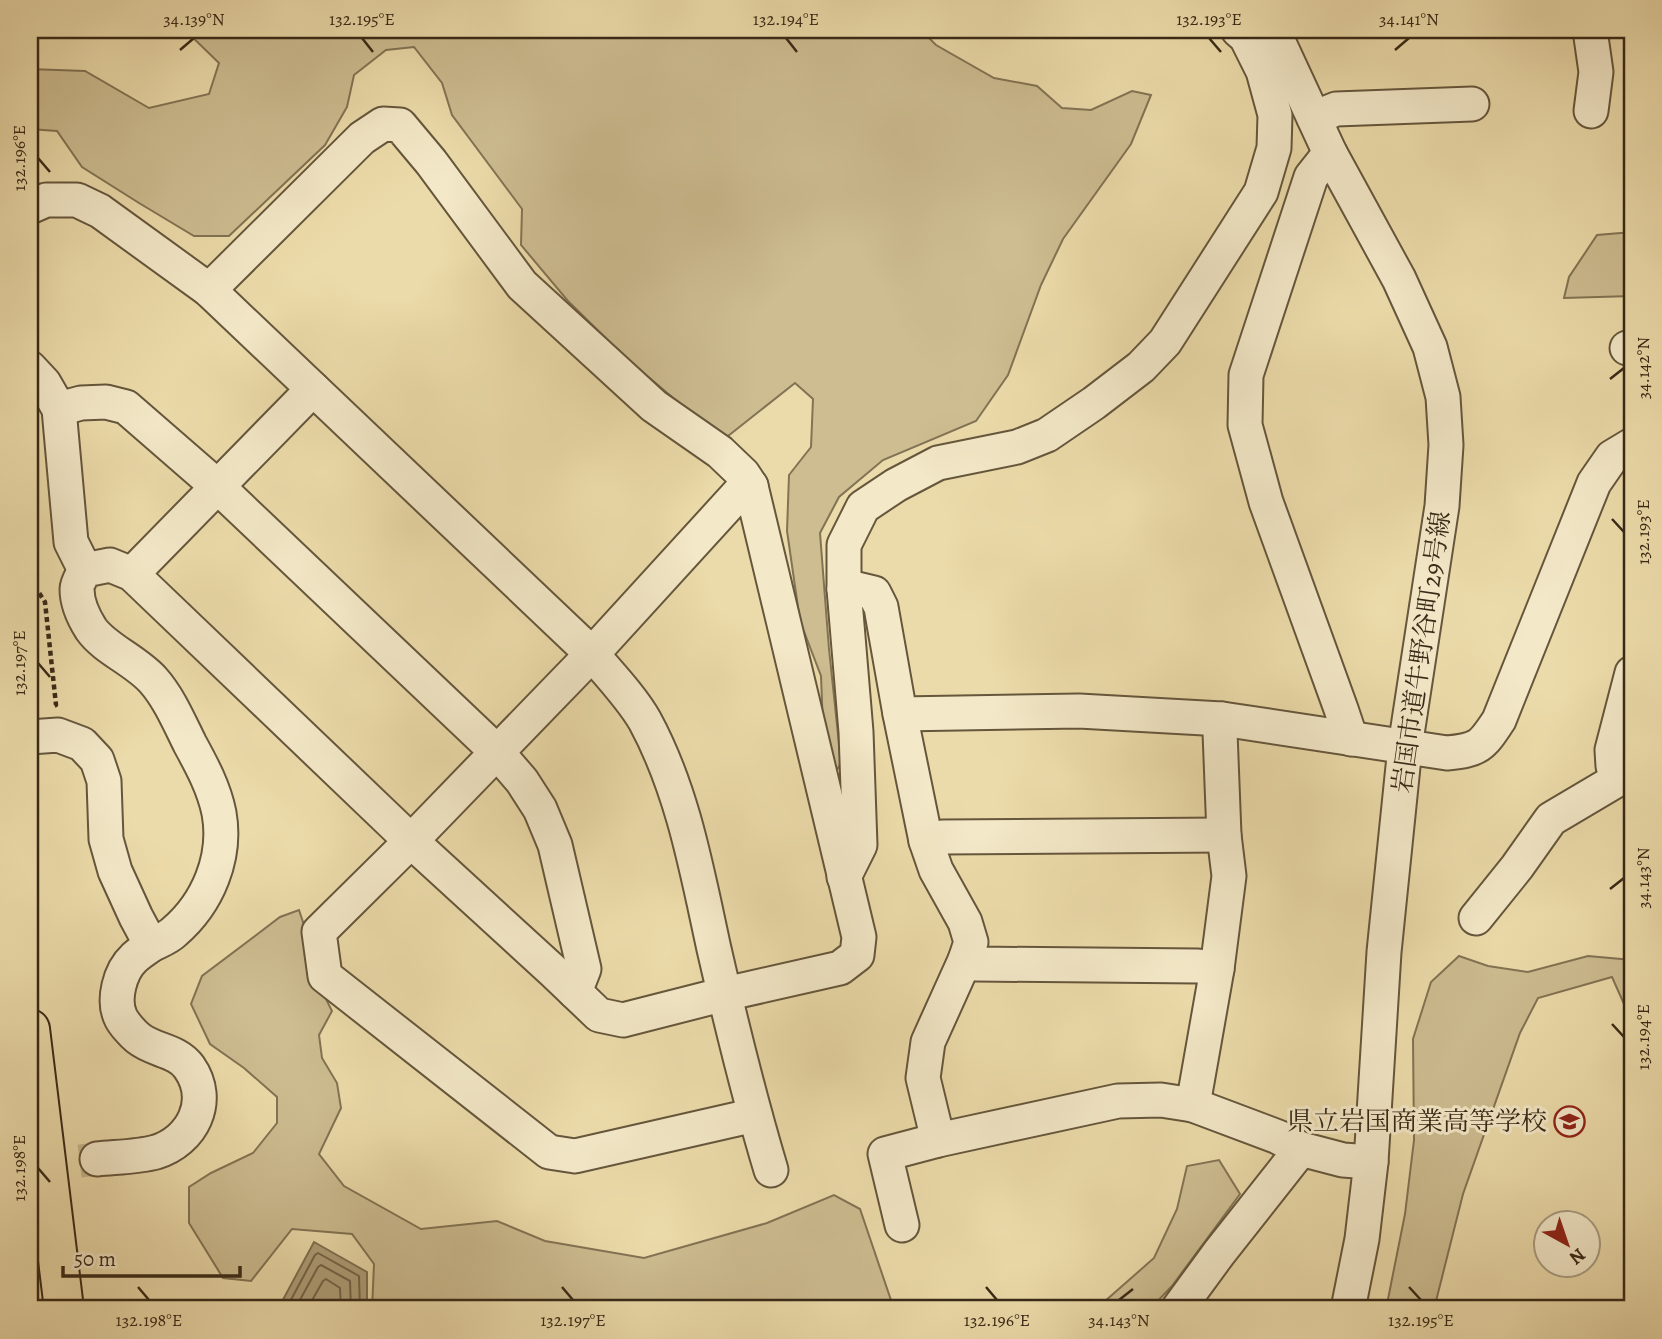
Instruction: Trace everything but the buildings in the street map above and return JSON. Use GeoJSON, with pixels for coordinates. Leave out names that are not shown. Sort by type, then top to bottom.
{"type":"FeatureCollection","features":[{"type":"Feature","properties":{"kind":"highway"},"geometry":{"type":"LineString","coordinates":[[30,1029],[64,1309]]}},
{"type":"Feature","properties":{"kind":"street"},"geometry":{"type":"LineString","coordinates":[[844,877],[860,845],[856,732],[844,589],[844,545],[863,507],[895,485],[938,463],[1017,447],[1047,435],[1141,367],[1165,342],[1261,192],[1275,148],[1275,115],[1263,71],[1246,37],[1238,30]]}},
{"type":"Feature","properties":{"kind":"street","name":"岩国市道牛野谷町29号線"},"geometry":{"type":"LineString","coordinates":[[1273,30],[1330,153],[1399,279],[1430,347],[1443,397],[1446,445],[1442,506],[1405,747],[1384,952],[1371,1162],[1362,1239],[1348,1309]]}},
{"type":"Feature","properties":{"kind":"street"},"geometry":{"type":"LineString","coordinates":[[1590,30],[1596,72],[1591,111]]}},
{"type":"Feature","properties":{"kind":"street"},"geometry":{"type":"LineString","coordinates":[[1314,118],[1336,109],[1472,104]]}},
{"type":"Feature","properties":{"kind":"street"},"geometry":{"type":"LineString","coordinates":[[85,570],[110,565],[132,574],[411,841],[599,1015],[623,1020],[840,968],[857,955],[859,937],[751,486],[743,474],[720,452],[654,406],[522,285],[431,162],[400,125],[383,124],[362,138],[209,290]]}},
{"type":"Feature","properties":{"kind":"street"},"geometry":{"type":"LineString","coordinates":[[1330,153],[1311,177],[1246,376],[1245,425],[1266,502],[1351,739]]}},
{"type":"Feature","properties":{"kind":"street"},"geometry":{"type":"LineString","coordinates":[[30,208],[46,200],[78,200],[100,211],[209,290],[592,654],[643,718],[666,765],[688,832],[725,994],[771,1170]]}},
{"type":"Feature","properties":{"kind":"street"},"geometry":{"type":"LineString","coordinates":[[30,368],[44,383],[59,409],[71,542],[85,570]]}},
{"type":"Feature","properties":{"kind":"street"},"geometry":{"type":"LineString","coordinates":[[132,574],[313,389]]}},
{"type":"Feature","properties":{"kind":"street"},"geometry":{"type":"LineString","coordinates":[[59,409],[81,403],[106,402],[126,407],[218,487],[497,752],[522,781],[540,809],[555,845],[584,969],[575,992]]}},
{"type":"Feature","properties":{"kind":"street"},"geometry":{"type":"LineString","coordinates":[[900,714],[1079,711],[1222,719],[1447,753],[1467,751],[1485,742],[1499,720],[1594,483],[1612,457],[1632,444]]}},
{"type":"Feature","properties":{"kind":"street"},"geometry":{"type":"LineString","coordinates":[[751,486],[739,493],[592,654],[319,932],[325,976],[549,1152],[575,1156],[755,1115]]}},
{"type":"Feature","properties":{"kind":"street"},"geometry":{"type":"LineString","coordinates":[[85,570],[76,587],[81,610],[92,630],[108,646],[153,680],[171,705],[210,783],[219,813],[221,844],[215,875],[197,907],[173,933],[133,958],[122,974],[117,997],[121,1017],[139,1039],[176,1055],[189,1067],[199,1087],[199,1108],[190,1129],[174,1145],[154,1153],[97,1159]]}},
{"type":"Feature","properties":{"kind":"street"},"geometry":{"type":"LineString","coordinates":[[844,589],[853,588],[874,593],[881,607],[926,841],[936,870],[965,922],[971,942],[928,1042],[923,1078],[938,1140]]}},
{"type":"Feature","properties":{"kind":"street"},"geometry":{"type":"LineString","coordinates":[[1476,918],[1551,820],[1625,774],[1612,766],[1612,750],[1632,673]]}},
{"type":"Feature","properties":{"kind":"street"},"geometry":{"type":"LineString","coordinates":[[1193,1105],[1217,969],[1229,876],[1224,835],[1220,732],[1222,719]]}},
{"type":"Feature","properties":{"kind":"street"},"geometry":{"type":"LineString","coordinates":[[36,723],[82,744],[97,760],[104,781],[106,839],[115,871],[151,945]]}},
{"type":"Feature","properties":{"kind":"street"},"geometry":{"type":"LineString","coordinates":[[926,841],[942,837],[1224,835]]}},
{"type":"Feature","properties":{"kind":"street"},"geometry":{"type":"LineString","coordinates":[[965,960],[976,964],[1198,966],[1217,969]]}},
{"type":"Feature","properties":{"kind":"street"},"geometry":{"type":"LineString","coordinates":[[902,1225],[885,1154],[1118,1101],[1161,1100],[1193,1105],[1278,1136],[1301,1149],[1343,1160],[1371,1162]]}},
{"type":"Feature","properties":{"kind":"street"},"geometry":{"type":"LineString","coordinates":[[1178,1309],[1301,1149]]}},
{"type":"Feature","properties":{"kind":"path"},"geometry":{"type":"LineString","coordinates":[[30,579],[45,602],[56,705],[36,723]]}},
{"type":"Feature","properties":{"kind":"shaded area"},"geometry":{"type":"Polygon","coordinates":[[[185,30],[921,30],[936,45],[994,78],[1037,86],[1062,108],[1091,110],[1132,91],[1151,95],[1131,144],[1063,239],[1041,285],[1008,375],[976,421],[883,460],[839,497],[820,533],[841,763],[834,775],[824,753],[821,676],[800,621],[787,531],[789,475],[811,447],[813,399],[795,383],[723,440],[627,359],[568,301],[521,245],[522,209],[452,115],[442,83],[414,47],[386,50],[354,75],[347,107],[325,145],[229,236],[194,236],[82,167],[57,131],[30,129],[30,69],[85,71],[149,108],[209,94],[219,63],[185,30]]]}},
{"type":"Feature","properties":{"kind":"shaded area"},"geometry":{"type":"Polygon","coordinates":[[[1632,232],[1632,296],[1564,298],[1569,277],[1597,235],[1632,232]]]}},
{"type":"Feature","properties":{"kind":"shaded area"},"geometry":{"type":"Polygon","coordinates":[[[299,910],[305,928],[308,976],[324,995],[332,1011],[319,1035],[322,1058],[337,1083],[341,1108],[319,1154],[344,1186],[421,1229],[497,1221],[545,1241],[644,1258],[767,1223],[834,1195],[860,1209],[894,1309],[372,1309],[374,1264],[352,1234],[292,1229],[251,1281],[223,1278],[189,1223],[189,1187],[253,1153],[277,1123],[277,1097],[244,1068],[210,1044],[191,1004],[202,976],[280,917],[299,910]]]}},
{"type":"Feature","properties":{"kind":"shaded area"},"geometry":{"type":"Polygon","coordinates":[[[1459,956],[1488,966],[1528,972],[1588,956],[1632,960],[1632,1012],[1628,1013],[1612,977],[1538,998],[1520,1033],[1463,1194],[1434,1309],[1386,1309],[1405,1214],[1414,1140],[1413,1039],[1431,982],[1459,956]]]}},
{"type":"Feature","properties":{"kind":"shaded area"},"geometry":{"type":"Polygon","coordinates":[[[1219,1160],[1240,1194],[1172,1286],[1150,1309],[1096,1309],[1154,1258],[1177,1209],[1187,1166],[1219,1160]]]}},
{"type":"Feature","properties":{"kind":"water"},"geometry":{"type":"Polygon","coordinates":[[[314,1242],[367,1272],[367,1309],[278,1309],[314,1242]]]}},
{"type":"Feature","properties":{"kind":"tunnel"},"geometry":{"type":"LineString","coordinates":[[30,1167],[97,1159]]}},
{"type":"Feature","properties":{"kind":"place","name":"県立岩国商業高等学校"},"geometry":{"type":"Point","coordinates":[1570,1121]}}]}
